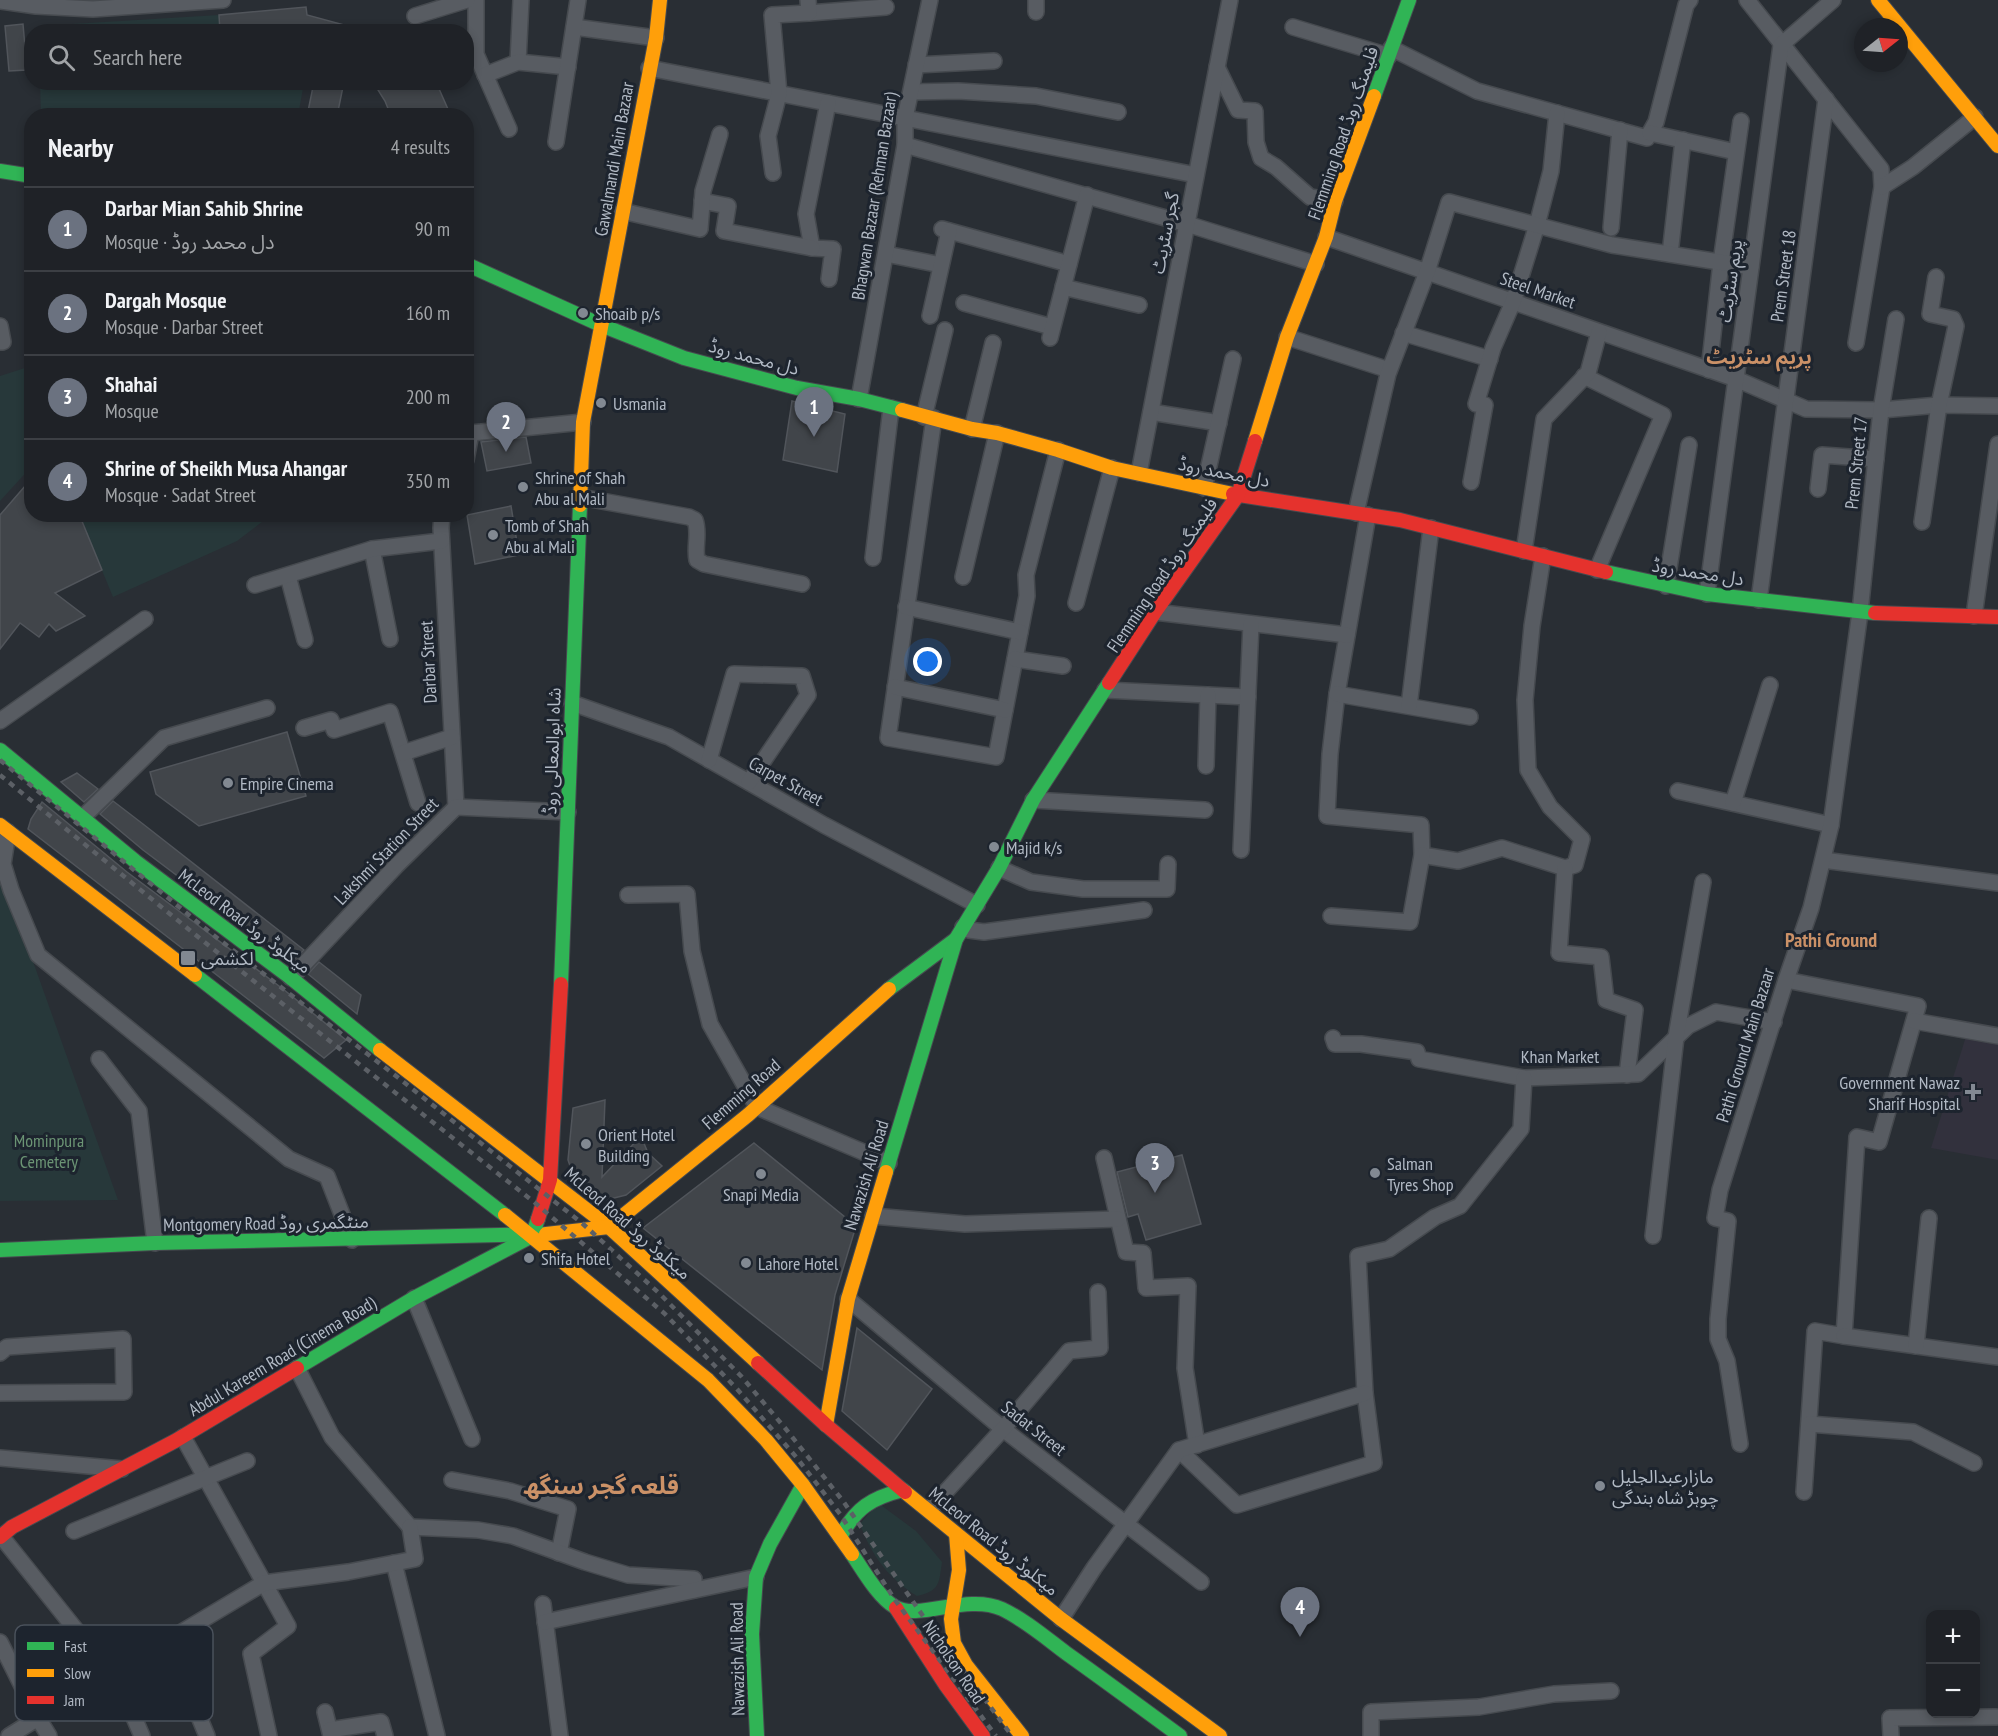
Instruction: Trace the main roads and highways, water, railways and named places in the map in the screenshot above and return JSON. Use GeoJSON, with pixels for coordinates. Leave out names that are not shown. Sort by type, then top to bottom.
{"type":"FeatureCollection","features":[{"type":"Feature","properties":{"kind":"railway"},"geometry":{"type":"LineString","coordinates":[[0,760],[212,934],[583,1224],[660,1294],[741,1376],[785,1428],[843,1501],[923,1616],[1012,1736]]}},
{"type":"Feature","properties":{"kind":"railway"},"geometry":{"type":"LineString","coordinates":[[0,775],[203,941],[534,1202],[665,1314],[737,1389],[797,1458],[840,1514],[895,1600],[996,1736]]}},
{"type":"Feature","properties":{"kind":"place","name":"Shoaib p/s"},"geometry":{"type":"Point","coordinates":[583,313]}},
{"type":"Feature","properties":{"kind":"place","name":"Usmania"},"geometry":{"type":"Point","coordinates":[601,403]}},
{"type":"Feature","properties":{"kind":"place","name":"Darbar Mian Sahib Shrine"},"geometry":{"type":"Point","coordinates":[814,437]}},
{"type":"Feature","properties":{"kind":"place","name":"Dargah Mosque"},"geometry":{"type":"Point","coordinates":[506,452]}},
{"type":"Feature","properties":{"kind":"place","name":"Shrine of Shah Abu al Mali"},"geometry":{"type":"Point","coordinates":[523,487]}},
{"type":"Feature","properties":{"kind":"place","name":"Tomb of Shah Abu al Mali"},"geometry":{"type":"Point","coordinates":[493,535]}},
{"type":"Feature","properties":{"kind":"place","name":"Empire Cinema"},"geometry":{"type":"Point","coordinates":[228,783]}},
{"type":"Feature","properties":{"kind":"place","name":"Majid k/s"},"geometry":{"type":"Point","coordinates":[994,847]}},
{"type":"Feature","properties":{"kind":"place","name":"لکشمی"},"geometry":{"type":"Point","coordinates":[188,958]}},
{"type":"Feature","properties":{"kind":"place","name":"Government Nawaz Sharif Hospital"},"geometry":{"type":"Point","coordinates":[1973,1092]}},
{"type":"Feature","properties":{"kind":"place","name":"Orient Hotel Building"},"geometry":{"type":"Point","coordinates":[586,1144]}},
{"type":"Feature","properties":{"kind":"place","name":"Salman Tyres Shop"},"geometry":{"type":"Point","coordinates":[1375,1173]}},
{"type":"Feature","properties":{"kind":"place","name":"Snapi Media"},"geometry":{"type":"Point","coordinates":[761,1174]}},
{"type":"Feature","properties":{"kind":"place","name":"Shahai"},"geometry":{"type":"Point","coordinates":[1155,1193]}},
{"type":"Feature","properties":{"kind":"place","name":"Shifa Hotel"},"geometry":{"type":"Point","coordinates":[529,1258]}},
{"type":"Feature","properties":{"kind":"place","name":"Lahore Hotel"},"geometry":{"type":"Point","coordinates":[746,1263]}},
{"type":"Feature","properties":{"kind":"place","name":"مازارعبدالجلیل چوہڑ شاہ بندگی"},"geometry":{"type":"Point","coordinates":[1600,1486]}},
{"type":"Feature","properties":{"kind":"place","name":"Shrine of Sheikh Musa Ahangar"},"geometry":{"type":"Point","coordinates":[1300,1637]}},
{"type":"Feature","properties":{"kind":"district","name":"پریم سٹریٹ"},"geometry":{"type":"Point","coordinates":[1759,357]}},
{"type":"Feature","properties":{"kind":"district","name":"Pathi Ground"},"geometry":{"type":"Point","coordinates":[1831,940]}},
{"type":"Feature","properties":{"kind":"district","name":"قلعہ گجر سنگھ"},"geometry":{"type":"Point","coordinates":[601,1485]}},
{"type":"Feature","properties":{"kind":"park label","name":"Mominpura Cemetery"},"geometry":{"type":"Point","coordinates":[49,1150]}}]}
